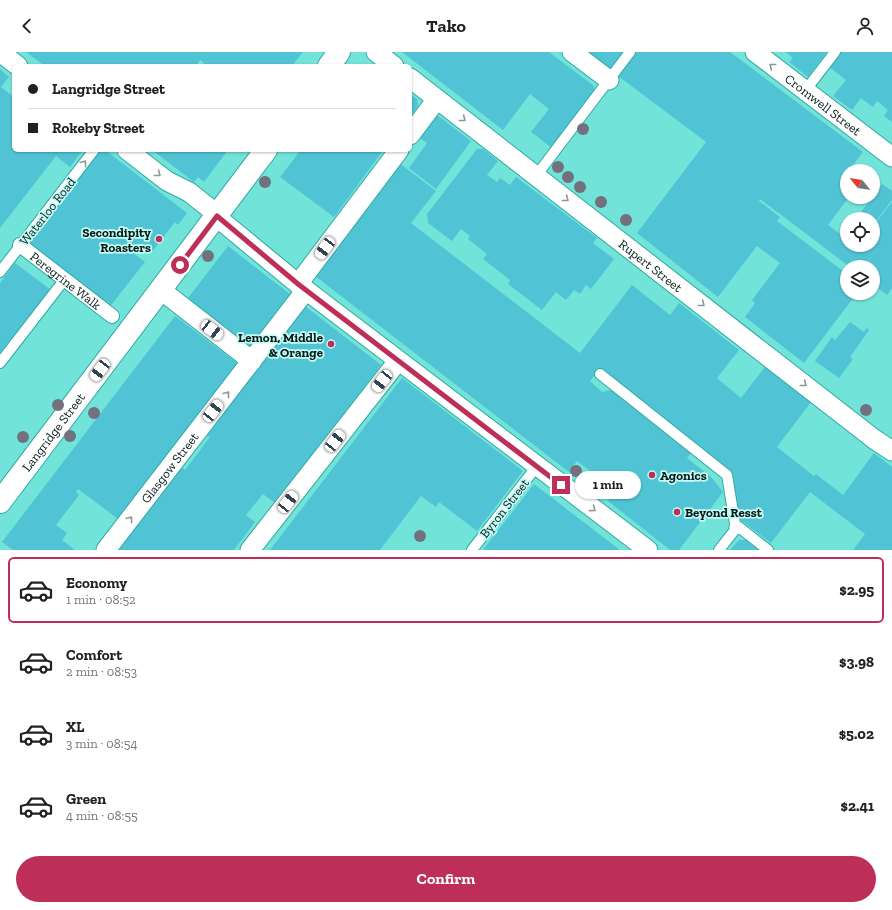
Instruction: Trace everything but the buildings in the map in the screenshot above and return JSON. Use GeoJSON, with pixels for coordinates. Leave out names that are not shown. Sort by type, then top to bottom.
{"type":"FeatureCollection","features":[{"type":"Feature","properties":{"kind":"street"},"geometry":{"type":"LineString","coordinates":[[0,52],[15,64]]}},
{"type":"Feature","properties":{"kind":"street"},"geometry":{"type":"LineString","coordinates":[[330,64],[339,52]]}},
{"type":"Feature","properties":{"kind":"street"},"geometry":{"type":"LineString","coordinates":[[376,52],[391,64]]}},
{"type":"Feature","properties":{"kind":"street"},"geometry":{"type":"LineString","coordinates":[[572,52],[609,80]]}},
{"type":"Feature","properties":{"kind":"street","name":"Cromwell Street"},"geometry":{"type":"LineString","coordinates":[[755,52],[892,157]]}},
{"type":"Feature","properties":{"kind":"street","name":"Rupert Street"},"geometry":{"type":"LineString","coordinates":[[412,80],[892,451]]}},
{"type":"Feature","properties":{"kind":"street"},"geometry":{"type":"LineString","coordinates":[[412,132],[437,99]]}},
{"type":"Feature","properties":{"kind":"street"},"geometry":{"type":"LineString","coordinates":[[130,152],[167,181],[189,192],[302,287],[648,550]]}},
{"type":"Feature","properties":{"kind":"street","name":"Langridge Street"},"geometry":{"type":"LineString","coordinates":[[0,502],[265,152]]}},
{"type":"Feature","properties":{"kind":"street","name":"Glasgow Street"},"geometry":{"type":"LineString","coordinates":[[106,550],[252,361],[397,152]]}},
{"type":"Feature","properties":{"kind":"street","name":"Peregrine Walk"},"geometry":{"type":"LineString","coordinates":[[20,245],[112,316]]}},
{"type":"Feature","properties":{"kind":"street"},"geometry":{"type":"LineString","coordinates":[[161,290],[252,361]]}},
{"type":"Feature","properties":{"kind":"street"},"geometry":{"type":"LineString","coordinates":[[250,550],[398,360]]}},
{"type":"Feature","properties":{"kind":"lane"},"geometry":{"type":"LineString","coordinates":[[536,176],[630,52]]}},
{"type":"Feature","properties":{"kind":"lane"},"geometry":{"type":"LineString","coordinates":[[805,91],[835,52]]}},
{"type":"Feature","properties":{"kind":"lane","name":"Waterloo Road"},"geometry":{"type":"LineString","coordinates":[[0,272],[92,152]]}},
{"type":"Feature","properties":{"kind":"lane"},"geometry":{"type":"LineString","coordinates":[[0,363],[65,279]]}},
{"type":"Feature","properties":{"kind":"lane"},"geometry":{"type":"LineString","coordinates":[[600,374],[727,475],[735,524],[734,531],[720,550]]}},
{"type":"Feature","properties":{"kind":"lane","name":"Byron Street"},"geometry":{"type":"LineString","coordinates":[[472,550],[537,466]]}},
{"type":"Feature","properties":{"kind":"lane"},"geometry":{"type":"LineString","coordinates":[[735,524],[768,550]]}},
{"type":"Feature","properties":{"kind":"place","name":"Secondipity Roasters"},"geometry":{"type":"Point","coordinates":[159,239]}},
{"type":"Feature","properties":{"kind":"place","name":"Lemon, Middle & Orange"},"geometry":{"type":"Point","coordinates":[331,344]}},
{"type":"Feature","properties":{"kind":"place","name":"Agonics"},"geometry":{"type":"Point","coordinates":[652,475]}},
{"type":"Feature","properties":{"kind":"place","name":"Beyond Resst"},"geometry":{"type":"Point","coordinates":[677,512]}},
{"type":"Feature","properties":{"kind":"route"},"geometry":{"type":"LineString","coordinates":[[180,265],[217,216],[298,284],[561,485]]}}]}
